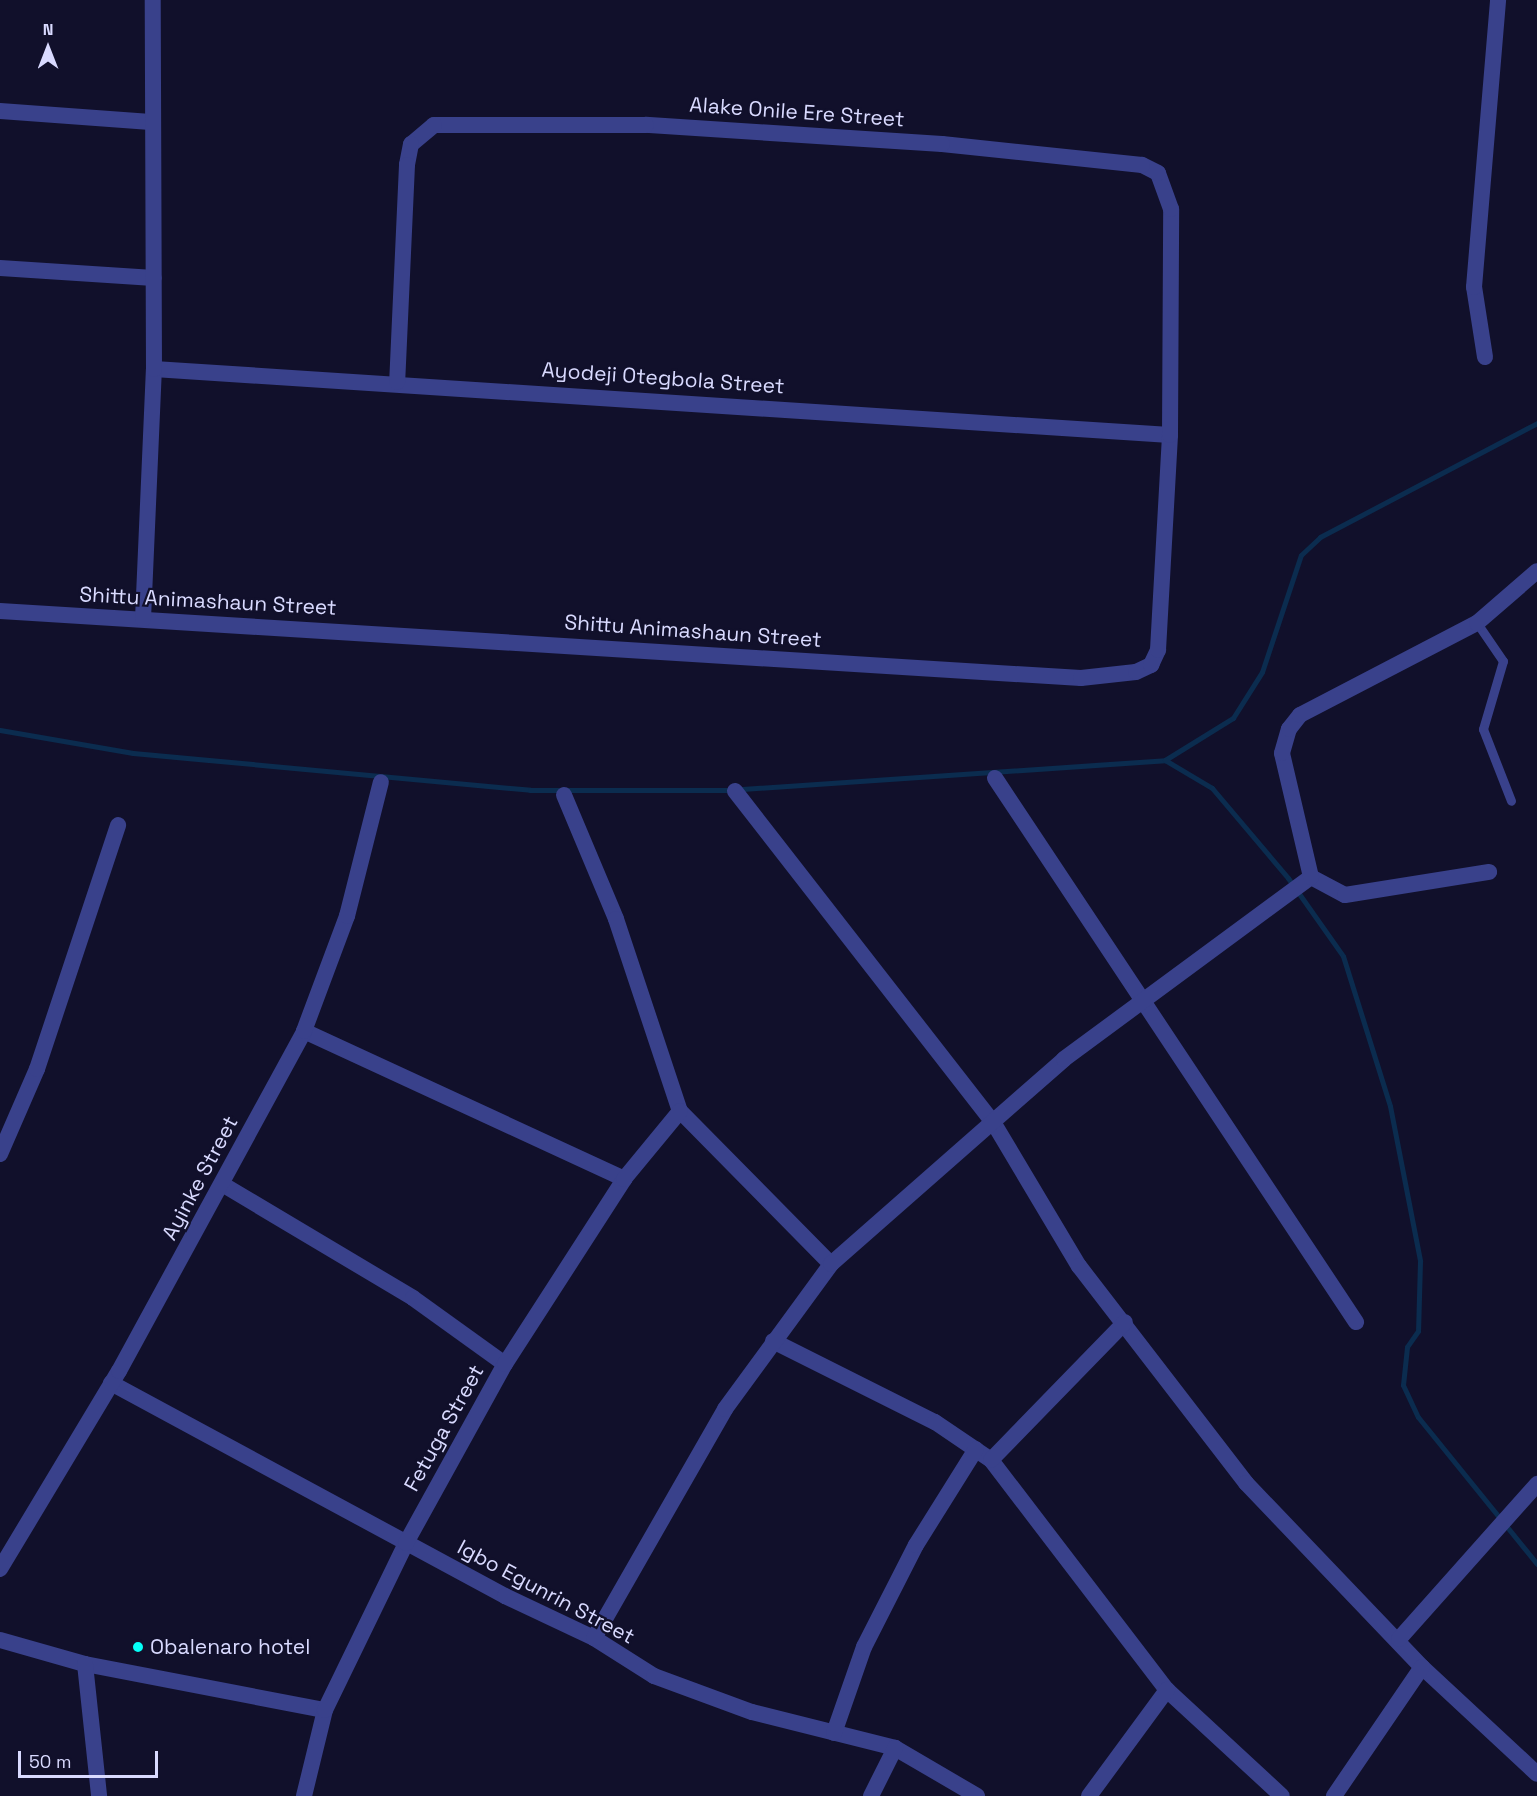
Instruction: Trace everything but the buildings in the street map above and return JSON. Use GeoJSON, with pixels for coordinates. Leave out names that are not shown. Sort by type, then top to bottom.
{"type":"FeatureCollection","features":[{"type":"Feature","properties":{"kind":"street"},"geometry":{"type":"LineString","coordinates":[[144,619],[154,369],[153,0]]}},
{"type":"Feature","properties":{"kind":"street"},"geometry":{"type":"LineString","coordinates":[[1485,357],[1474,287],[1498,0]]}},
{"type":"Feature","properties":{"kind":"street"},"geometry":{"type":"LineString","coordinates":[[0,111],[152,122]]}},
{"type":"Feature","properties":{"kind":"street","name":"Alake Onile Ere Street"},"geometry":{"type":"LineString","coordinates":[[397,381],[407,165],[411,144],[434,125],[646,125],[942,144],[1119,160],[1158,172],[1172,209],[1170,435]]}},
{"type":"Feature","properties":{"kind":"street"},"geometry":{"type":"LineString","coordinates":[[0,268],[154,278]]}},
{"type":"Feature","properties":{"kind":"street","name":"Ayodeji Otegbola Street"},"geometry":{"type":"LineString","coordinates":[[154,369],[397,381],[1170,435]]}},
{"type":"Feature","properties":{"kind":"street","name":"Shittu Animashaun Street"},"geometry":{"type":"LineString","coordinates":[[0,611],[1114,677],[1151,665],[1158,650],[1170,435]]}},
{"type":"Feature","properties":{"kind":"street"},"geometry":{"type":"LineString","coordinates":[[1304,882],[1282,753],[1289,729],[1318,703],[1477,623],[1536,575]]}},
{"type":"Feature","properties":{"kind":"street"},"geometry":{"type":"LineString","coordinates":[[995,778],[1143,998],[1356,1323]]}},
{"type":"Feature","properties":{"kind":"street","name":"Ayinke Street"},"geometry":{"type":"LineString","coordinates":[[0,1569],[111,1383],[304,1031],[347,916],[381,782]]}},
{"type":"Feature","properties":{"kind":"street"},"geometry":{"type":"LineString","coordinates":[[735,791],[993,1122],[1079,1266],[1125,1322],[1276,1520],[1399,1639],[1422,1667],[1537,1774]]}},
{"type":"Feature","properties":{"kind":"street"},"geometry":{"type":"LineString","coordinates":[[564,795],[616,919],[680,1111],[831,1264]]}},
{"type":"Feature","properties":{"kind":"street"},"geometry":{"type":"LineString","coordinates":[[0,1154],[37,1069],[118,825]]}},
{"type":"Feature","properties":{"kind":"street"},"geometry":{"type":"LineString","coordinates":[[1304,882],[1345,895],[1489,873]]}},
{"type":"Feature","properties":{"kind":"street"},"geometry":{"type":"LineString","coordinates":[[594,1638],[725,1409],[831,1264],[993,1122],[1143,998],[1281,901],[1304,882]]}},
{"type":"Feature","properties":{"kind":"street"},"geometry":{"type":"LineString","coordinates":[[304,1031],[624,1179]]}},
{"type":"Feature","properties":{"kind":"street","name":"Fetuga Street"},"geometry":{"type":"LineString","coordinates":[[304,1796],[325,1710],[406,1544],[505,1364],[624,1179],[680,1111]]}},
{"type":"Feature","properties":{"kind":"street"},"geometry":{"type":"LineString","coordinates":[[222,1184],[412,1298],[505,1364]]}},
{"type":"Feature","properties":{"kind":"street"},"geometry":{"type":"LineString","coordinates":[[991,1460],[1125,1322]]}},
{"type":"Feature","properties":{"kind":"street"},"geometry":{"type":"LineString","coordinates":[[773,1341],[890,1398],[991,1460],[1167,1690],[1282,1796]]}},
{"type":"Feature","properties":{"kind":"street","name":"Igbo Egunrin Street"},"geometry":{"type":"LineString","coordinates":[[111,1383],[406,1544],[594,1638],[654,1676],[697,1695],[895,1748],[977,1796]]}},
{"type":"Feature","properties":{"kind":"street"},"geometry":{"type":"LineString","coordinates":[[834,1733],[864,1647],[916,1545],[976,1449]]}},
{"type":"Feature","properties":{"kind":"street"},"geometry":{"type":"LineString","coordinates":[[1399,1639],[1491,1529],[1537,1484]]}},
{"type":"Feature","properties":{"kind":"street"},"geometry":{"type":"LineString","coordinates":[[0,1640],[85,1664],[325,1710]]}},
{"type":"Feature","properties":{"kind":"street"},"geometry":{"type":"LineString","coordinates":[[85,1664],[99,1796]]}},
{"type":"Feature","properties":{"kind":"street"},"geometry":{"type":"LineString","coordinates":[[1334,1796],[1422,1667]]}},
{"type":"Feature","properties":{"kind":"street"},"geometry":{"type":"LineString","coordinates":[[1089,1796],[1167,1690]]}},
{"type":"Feature","properties":{"kind":"street"},"geometry":{"type":"LineString","coordinates":[[871,1796],[895,1748]]}},
{"type":"Feature","properties":{"kind":"lane"},"geometry":{"type":"LineString","coordinates":[[1477,623],[1503,661],[1483,729],[1510,801]]}},
{"type":"Feature","properties":{"kind":"waterway"},"geometry":{"type":"LineString","coordinates":[[0,730],[133,753],[530,790],[728,790],[1165,760],[1233,718],[1262,672],[1301,555],[1320,537],[1537,423]]}},
{"type":"Feature","properties":{"kind":"waterway"},"geometry":{"type":"LineString","coordinates":[[1165,760],[1212,788],[1288,878],[1343,956],[1390,1106],[1420,1261],[1418,1331],[1407,1347],[1403,1385],[1418,1417],[1537,1564]]}},
{"type":"Feature","properties":{"kind":"place","name":"Obalenaro hotel"},"geometry":{"type":"Point","coordinates":[138,1647]}}]}
